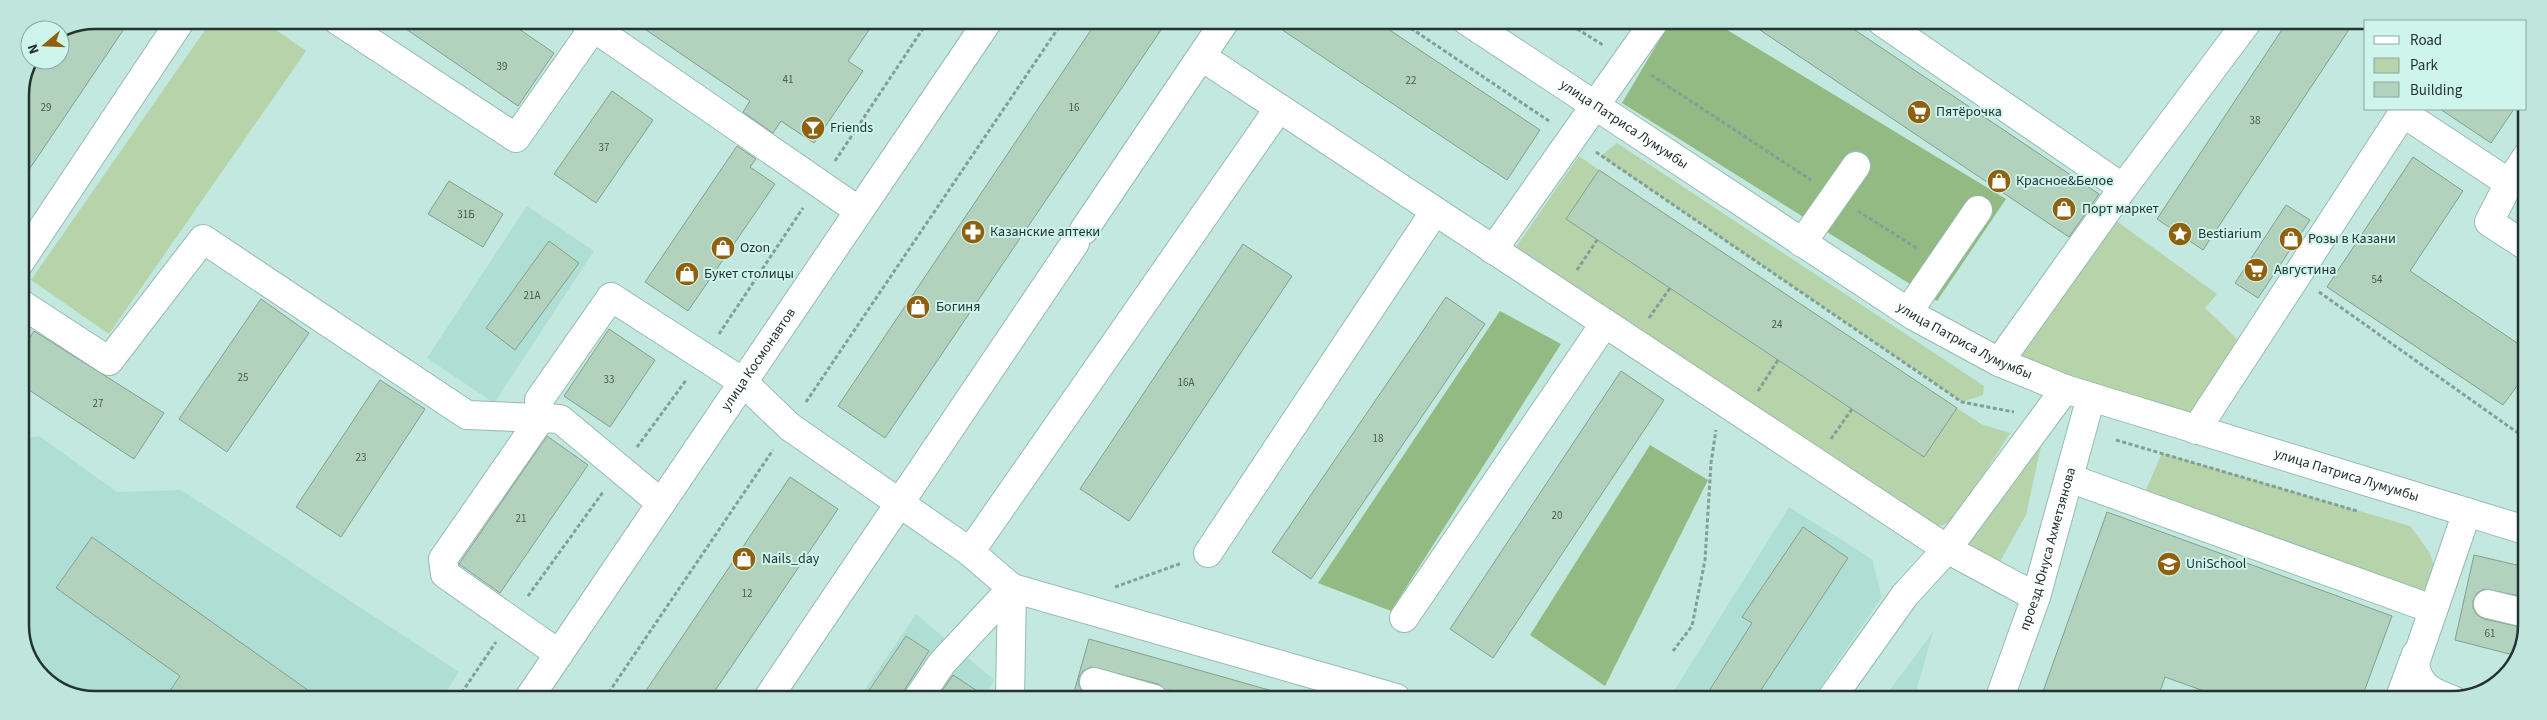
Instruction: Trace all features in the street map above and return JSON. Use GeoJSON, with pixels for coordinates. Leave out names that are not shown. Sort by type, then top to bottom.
{"type":"FeatureCollection","features":[{"type":"Feature","properties":{"kind":"street"},"geometry":{"type":"LineString","coordinates":[[29,248],[175,29]]}},
{"type":"Feature","properties":{"kind":"street"},"geometry":{"type":"LineString","coordinates":[[351,29],[516,138],[586,29]]}},
{"type":"Feature","properties":{"kind":"street"},"geometry":{"type":"LineString","coordinates":[[596,29],[859,211]]}},
{"type":"Feature","properties":{"kind":"street","name":"улица Космонавтов"},"geometry":{"type":"LineString","coordinates":[[534,691],[983,29]]}},
{"type":"Feature","properties":{"kind":"street"},"geometry":{"type":"LineString","coordinates":[[773,691],[1220,29]]}},
{"type":"Feature","properties":{"kind":"street","name":"улица Патриса Лумумбы"},"geometry":{"type":"LineString","coordinates":[[1479,29],[1908,312],[1999,362],[2065,390],[2518,528]]}},
{"type":"Feature","properties":{"kind":"street"},"geometry":{"type":"LineString","coordinates":[[1493,250],[1649,29]]}},
{"type":"Feature","properties":{"kind":"street"},"geometry":{"type":"LineString","coordinates":[[1892,29],[2123,188]]}},
{"type":"Feature","properties":{"kind":"street"},"geometry":{"type":"LineString","coordinates":[[1999,362],[2123,188],[2243,29]]}},
{"type":"Feature","properties":{"kind":"street"},"geometry":{"type":"LineString","coordinates":[[1202,57],[1946,549],[2036,597]]}},
{"type":"Feature","properties":{"kind":"street"},"geometry":{"type":"LineString","coordinates":[[970,552],[1279,108]]}},
{"type":"Feature","properties":{"kind":"street"},"geometry":{"type":"LineString","coordinates":[[2196,430],[2403,113],[2510,183]]}},
{"type":"Feature","properties":{"kind":"street"},"geometry":{"type":"LineString","coordinates":[[1802,243],[1856,166]]}},
{"type":"Feature","properties":{"kind":"street"},"geometry":{"type":"LineString","coordinates":[[2518,170],[2489,222],[2518,241]]}},
{"type":"Feature","properties":{"kind":"street"},"geometry":{"type":"LineString","coordinates":[[1908,312],[1978,210]]}},
{"type":"Feature","properties":{"kind":"street"},"geometry":{"type":"LineString","coordinates":[[1208,553],[1436,211]]}},
{"type":"Feature","properties":{"kind":"street"},"geometry":{"type":"LineString","coordinates":[[29,308],[109,361],[202,239],[467,416],[560,419],[661,503]]}},
{"type":"Feature","properties":{"kind":"street"},"geometry":{"type":"LineString","coordinates":[[559,654],[445,574],[443,559],[541,418],[539,400],[611,297],[743,382],[790,427],[898,504],[970,552],[1012,588],[1372,691]]}},
{"type":"Feature","properties":{"kind":"street"},"geometry":{"type":"LineString","coordinates":[[1404,618],[1605,323]]}},
{"type":"Feature","properties":{"kind":"street"},"geometry":{"type":"LineString","coordinates":[[1837,691],[1905,595],[1946,549],[2065,390]]}},
{"type":"Feature","properties":{"kind":"street","name":"проезд Юнуса Ахметзянова"},"geometry":{"type":"LineString","coordinates":[[2002,691],[2036,597],[2091,398]]}},
{"type":"Feature","properties":{"kind":"street"},"geometry":{"type":"LineString","coordinates":[[2069,478],[2432,609]]}},
{"type":"Feature","properties":{"kind":"street"},"geometry":{"type":"LineString","coordinates":[[2402,691],[2467,512]]}},
{"type":"Feature","properties":{"kind":"street"},"geometry":{"type":"LineString","coordinates":[[923,691],[942,663],[1012,588]]}},
{"type":"Feature","properties":{"kind":"street"},"geometry":{"type":"LineString","coordinates":[[1010,691],[1012,588]]}},
{"type":"Feature","properties":{"kind":"street"},"geometry":{"type":"LineString","coordinates":[[2488,604],[2518,611]]}},
{"type":"Feature","properties":{"kind":"street"},"geometry":{"type":"LineString","coordinates":[[2417,651],[2416,670],[2424,686],[2430,691]]}},
{"type":"Feature","properties":{"kind":"street"},"geometry":{"type":"LineString","coordinates":[[1094,682],[1126,691]]}},
{"type":"Feature","properties":{"kind":"path"},"geometry":{"type":"LineString","coordinates":[[611,691],[1058,29]]}},
{"type":"Feature","properties":{"kind":"path"},"geometry":{"type":"LineString","coordinates":[[1412,29],[1550,122]]}},
{"type":"Feature","properties":{"kind":"path"},"geometry":{"type":"LineString","coordinates":[[1578,29],[1628,59],[1835,196],[1942,264]]}},
{"type":"Feature","properties":{"kind":"path"},"geometry":{"type":"LineString","coordinates":[[1593,150],[1962,402],[2022,413]]}},
{"type":"Feature","properties":{"kind":"path"},"geometry":{"type":"LineString","coordinates":[[1560,294],[1597,240]]}},
{"type":"Feature","properties":{"kind":"path"},"geometry":{"type":"LineString","coordinates":[[2296,276],[2518,433]]}},
{"type":"Feature","properties":{"kind":"path"},"geometry":{"type":"LineString","coordinates":[[1633,342],[1670,288]]}},
{"type":"Feature","properties":{"kind":"path"},"geometry":{"type":"LineString","coordinates":[[1673,651],[1692,626],[1705,560],[1711,463],[1733,408],[1778,360]]}},
{"type":"Feature","properties":{"kind":"path"},"geometry":{"type":"LineString","coordinates":[[1814,462],[1852,409]]}},
{"type":"Feature","properties":{"kind":"path"},"geometry":{"type":"LineString","coordinates":[[2116,440],[2359,512]]}},
{"type":"Feature","properties":{"kind":"path"},"geometry":{"type":"LineString","coordinates":[[1068,604],[1208,553]]}},
{"type":"Feature","properties":{"kind":"shaded area"},"geometry":{"type":"Polygon","coordinates":[[[527,206],[594,251],[494,403],[427,358],[527,206]]]}},
{"type":"Feature","properties":{"kind":"shaded area"},"geometry":{"type":"Polygon","coordinates":[[[39,436],[117,492],[181,490],[459,672],[447,691],[86,691],[58,680],[42,665],[30,638],[29,437],[39,436]]]}},
{"type":"Feature","properties":{"kind":"shaded area"},"geometry":{"type":"Polygon","coordinates":[[[1789,507],[1872,559],[1882,597],[1817,691],[1674,691],[1789,507]]]}},
{"type":"Feature","properties":{"kind":"shaded area"},"geometry":{"type":"Polygon","coordinates":[[[916,614],[994,680],[987,691],[864,691],[916,614]]]}},
{"type":"Feature","properties":{"kind":"shaded area"},"geometry":{"type":"Polygon","coordinates":[[[1933,632],[1916,691],[1889,691],[1933,632]]]}},
{"type":"Feature","properties":{"kind":"green space"},"geometry":{"type":"Polygon","coordinates":[[[206,29],[275,29],[306,51],[109,334],[31,280],[206,29]]]}},
{"type":"Feature","properties":{"kind":"green space"},"geometry":{"type":"Polygon","coordinates":[[[1666,29],[1726,29],[2006,199],[1937,301],[1622,103],[1666,29]]]}},
{"type":"Feature","properties":{"kind":"green space"},"geometry":{"type":"Polygon","coordinates":[[[1617,143],[1984,386],[1983,395],[1962,402],[1601,156],[1617,143]]]}},
{"type":"Feature","properties":{"kind":"green space"},"geometry":{"type":"Polygon","coordinates":[[[1579,156],[1599,170],[1566,219],[1924,457],[1957,408],[1981,424],[2010,433],[1955,519],[1941,526],[1923,523],[1641,329],[1514,250],[1579,156]]]}},
{"type":"Feature","properties":{"kind":"green space"},"geometry":{"type":"Polygon","coordinates":[[[2111,217],[2217,294],[2205,308],[2239,341],[2193,415],[2079,382],[2014,358],[2111,217]]]}},
{"type":"Feature","properties":{"kind":"green space"},"geometry":{"type":"Polygon","coordinates":[[[1500,311],[1561,344],[1391,611],[1318,583],[1500,311]]]}},
{"type":"Feature","properties":{"kind":"green space"},"geometry":{"type":"Polygon","coordinates":[[[2035,444],[2041,446],[2026,515],[1999,563],[1963,548],[2035,444]]]}},
{"type":"Feature","properties":{"kind":"green space"},"geometry":{"type":"Polygon","coordinates":[[[1650,445],[1708,480],[1605,686],[1530,635],[1650,445]]]}},
{"type":"Feature","properties":{"kind":"green space"},"geometry":{"type":"Polygon","coordinates":[[[2162,453],[2410,526],[2430,553],[2435,570],[2428,595],[2146,490],[2162,453]]]}},
{"type":"Feature","properties":{"kind":"building"},"geometry":{"type":"Polygon","coordinates":[[[124,29],[29,170],[30,82],[34,70],[70,70],[70,34],[82,30],[124,29]]]}},
{"type":"Feature","properties":{"kind":"building"},"geometry":{"type":"Polygon","coordinates":[[[406,29],[519,29],[554,53],[518,106],[406,29]]]}},
{"type":"Feature","properties":{"kind":"building"},"geometry":{"type":"Polygon","coordinates":[[[645,29],[870,29],[848,61],[863,71],[814,143],[781,121],[773,133],[743,112],[750,101],[645,29]]]}},
{"type":"Feature","properties":{"kind":"building"},"geometry":{"type":"Polygon","coordinates":[[[1092,29],[1162,29],[885,438],[838,406],[1092,29]]]}},
{"type":"Feature","properties":{"kind":"building"},"geometry":{"type":"Polygon","coordinates":[[[1281,29],[1388,29],[1540,130],[1507,180],[1281,29]]]}},
{"type":"Feature","properties":{"kind":"building"},"geometry":{"type":"Polygon","coordinates":[[[1758,29],[1853,29],[2099,194],[2069,237],[1758,29]]]}},
{"type":"Feature","properties":{"kind":"building"},"geometry":{"type":"Polygon","coordinates":[[[2282,29],[2349,29],[2203,250],[2157,219],[2282,29]]]}},
{"type":"Feature","properties":{"kind":"building"},"geometry":{"type":"Polygon","coordinates":[[[612,91],[653,120],[596,203],[554,174],[612,91]]]}},
{"type":"Feature","properties":{"kind":"building"},"geometry":{"type":"Polygon","coordinates":[[[2442,110],[2513,110],[2491,143],[2442,110]]]}},
{"type":"Feature","properties":{"kind":"building"},"geometry":{"type":"Polygon","coordinates":[[[737,146],[756,159],[750,167],[775,184],[688,311],[645,282],[737,146]]]}},
{"type":"Feature","properties":{"kind":"building"},"geometry":{"type":"Polygon","coordinates":[[[2413,157],[2463,191],[2410,271],[2518,344],[2518,385],[2503,405],[2327,287],[2413,157]]]}},
{"type":"Feature","properties":{"kind":"building"},"geometry":{"type":"Polygon","coordinates":[[[1599,170],[1957,408],[1924,457],[1566,219],[1599,170]]]}},
{"type":"Feature","properties":{"kind":"building"},"geometry":{"type":"Polygon","coordinates":[[[449,181],[503,214],[483,247],[428,214],[449,181]]]}},
{"type":"Feature","properties":{"kind":"building"},"geometry":{"type":"Polygon","coordinates":[[[2286,205],[2310,220],[2258,298],[2235,283],[2286,205]]]}},
{"type":"Feature","properties":{"kind":"building"},"geometry":{"type":"Polygon","coordinates":[[[549,241],[579,263],[515,350],[486,328],[549,241]]]}},
{"type":"Feature","properties":{"kind":"building"},"geometry":{"type":"Polygon","coordinates":[[[1243,244],[1292,276],[1129,521],[1080,489],[1243,244]]]}},
{"type":"Feature","properties":{"kind":"building"},"geometry":{"type":"Polygon","coordinates":[[[1446,297],[1485,324],[1311,579],[1272,552],[1446,297]]]}},
{"type":"Feature","properties":{"kind":"building"},"geometry":{"type":"Polygon","coordinates":[[[261,299],[309,333],[227,452],[179,419],[261,299]]]}},
{"type":"Feature","properties":{"kind":"building"},"geometry":{"type":"Polygon","coordinates":[[[609,329],[655,360],[610,427],[564,396],[609,329]]]}},
{"type":"Feature","properties":{"kind":"building"},"geometry":{"type":"Polygon","coordinates":[[[34,331],[164,413],[134,459],[29,390],[29,338],[34,331]]]}},
{"type":"Feature","properties":{"kind":"building"},"geometry":{"type":"Polygon","coordinates":[[[1621,371],[1664,400],[1493,658],[1450,629],[1621,371]]]}},
{"type":"Feature","properties":{"kind":"building"},"geometry":{"type":"Polygon","coordinates":[[[380,380],[425,409],[341,537],[296,507],[380,380]]]}},
{"type":"Feature","properties":{"kind":"building"},"geometry":{"type":"Polygon","coordinates":[[[547,436],[588,465],[500,593],[459,564],[547,436]]]}},
{"type":"Feature","properties":{"kind":"building"},"geometry":{"type":"Polygon","coordinates":[[[790,477],[838,509],[715,691],[646,691],[790,477]]]}},
{"type":"Feature","properties":{"kind":"building","name":"UniSchool"},"geometry":{"type":"Polygon","coordinates":[[[2107,512],[2392,616],[2364,691],[2204,691],[2165,677],[2160,691],[2043,691],[2107,512]]]}},
{"type":"Feature","properties":{"kind":"building"},"geometry":{"type":"Polygon","coordinates":[[[1803,527],[1848,558],[1760,691],[1709,691],[1752,623],[1742,617],[1803,527]]]}},
{"type":"Feature","properties":{"kind":"building"},"geometry":{"type":"Polygon","coordinates":[[[92,537],[309,691],[170,691],[180,676],[56,588],[92,537]]]}},
{"type":"Feature","properties":{"kind":"building"},"geometry":{"type":"Polygon","coordinates":[[[2474,555],[2518,565],[2518,596],[2484,589],[2477,593],[2473,601],[2473,608],[2477,615],[2484,619],[2518,626],[2516,642],[2511,654],[2455,640],[2474,555]]]}},
{"type":"Feature","properties":{"kind":"building"},"geometry":{"type":"Polygon","coordinates":[[[906,636],[929,651],[905,691],[869,691],[906,636]]]}},
{"type":"Feature","properties":{"kind":"building"},"geometry":{"type":"Polygon","coordinates":[[[1089,639],[1272,691],[1167,691],[1158,684],[1091,667],[1083,671],[1079,677],[1079,685],[1082,691],[1074,691],[1089,639]]]}},
{"type":"Feature","properties":{"kind":"building"},"geometry":{"type":"Polygon","coordinates":[[[953,675],[977,691],[942,691],[953,675]]]}},
{"type":"Feature","properties":{"kind":"place","name":"Пятёрочка"},"geometry":{"type":"Point","coordinates":[1919,112]}},
{"type":"Feature","properties":{"kind":"place","name":"Friends"},"geometry":{"type":"Point","coordinates":[813,128]}},
{"type":"Feature","properties":{"kind":"place","name":"Красное&Белое"},"geometry":{"type":"Point","coordinates":[1999,181]}},
{"type":"Feature","properties":{"kind":"place","name":"Порт маркет"},"geometry":{"type":"Point","coordinates":[2064,209]}},
{"type":"Feature","properties":{"kind":"place","name":"Казанские аптеки"},"geometry":{"type":"Point","coordinates":[973,232]}},
{"type":"Feature","properties":{"kind":"place","name":"Bestiarium"},"geometry":{"type":"Point","coordinates":[2180,234]}},
{"type":"Feature","properties":{"kind":"place","name":"Розы в Казани"},"geometry":{"type":"Point","coordinates":[2291,239]}},
{"type":"Feature","properties":{"kind":"place","name":"Ozon"},"geometry":{"type":"Point","coordinates":[723,248]}},
{"type":"Feature","properties":{"kind":"place","name":"Августина"},"geometry":{"type":"Point","coordinates":[2256,270]}},
{"type":"Feature","properties":{"kind":"place","name":"Букет столицы"},"geometry":{"type":"Point","coordinates":[687,274]}},
{"type":"Feature","properties":{"kind":"place","name":"Богиня"},"geometry":{"type":"Point","coordinates":[918,307]}},
{"type":"Feature","properties":{"kind":"place","name":"Nails_day"},"geometry":{"type":"Point","coordinates":[744,559]}},
{"type":"Feature","properties":{"kind":"place","name":"UniSchool"},"geometry":{"type":"Point","coordinates":[2169,564]}}]}
